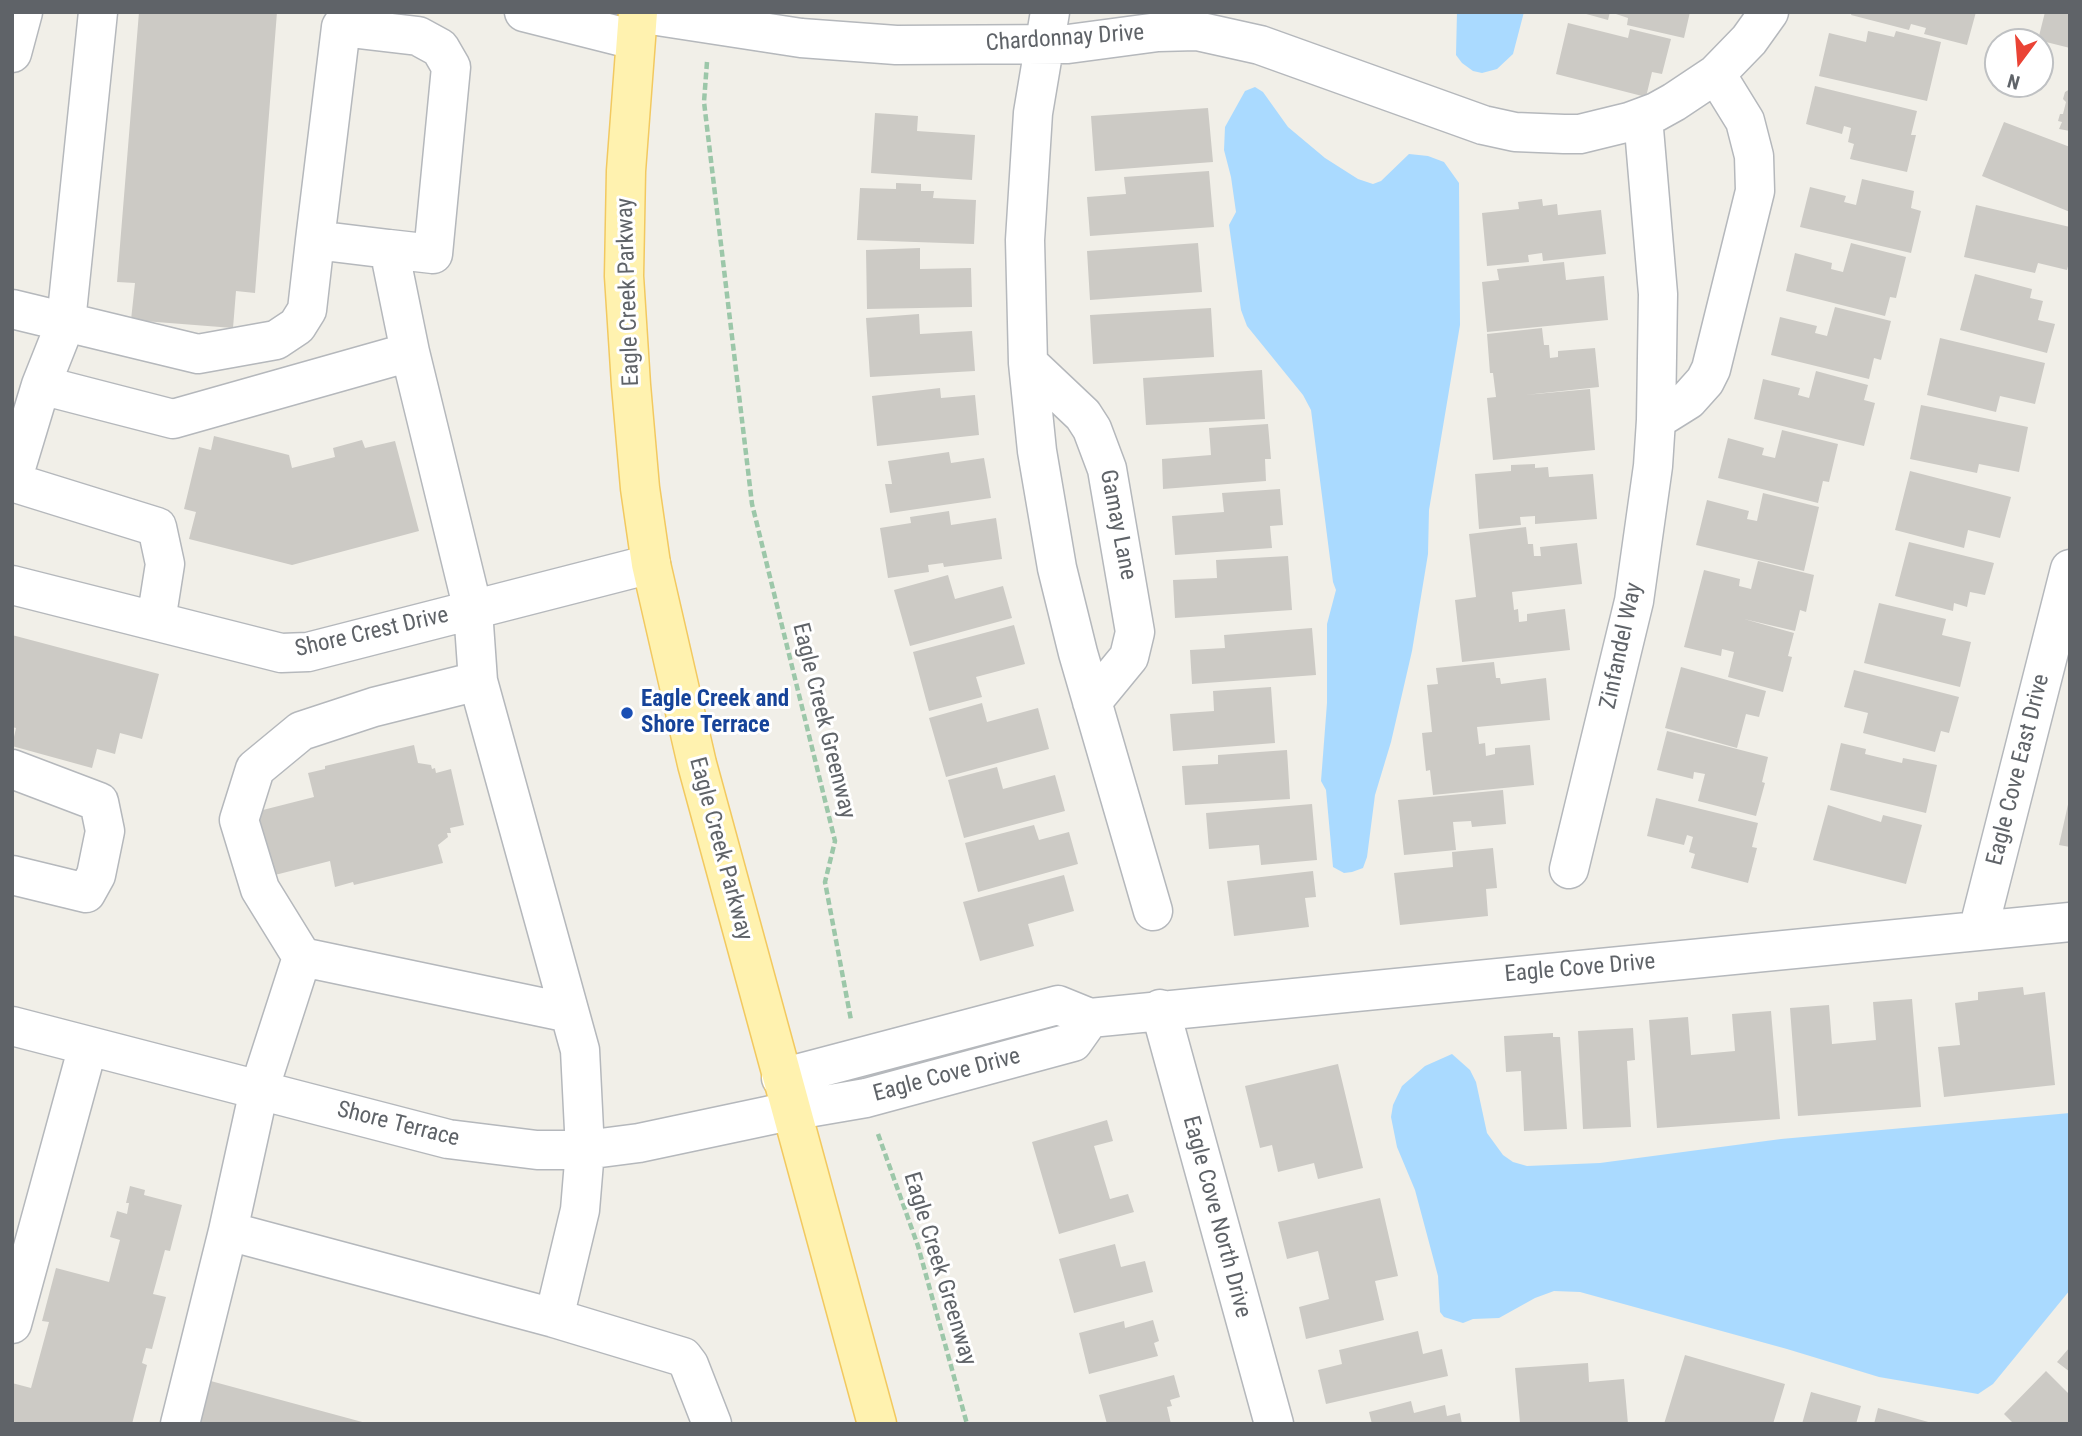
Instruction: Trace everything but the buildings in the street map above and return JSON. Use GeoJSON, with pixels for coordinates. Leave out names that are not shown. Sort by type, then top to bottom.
{"type":"FeatureCollection","features":[{"type":"Feature","properties":{"kind":"main road","name":"Eagle Creek Parkway"},"geometry":{"type":"LineString","coordinates":[[637,22],[626,171],[624,276],[640,488],[651,564],[694,752],[877,1424]]}},
{"type":"Feature","properties":{"kind":"street"},"geometry":{"type":"LineString","coordinates":[[12,53],[23,12]]}},
{"type":"Feature","properties":{"kind":"street"},"geometry":{"type":"LineString","coordinates":[[98,12],[66,322],[41,385],[12,482],[157,527],[165,564],[156,621]]}},
{"type":"Feature","properties":{"kind":"street","name":"Chardonnay Drive"},"geometry":{"type":"LineString","coordinates":[[524,12],[637,22],[711,25],[800,38],[896,46],[1046,29],[1196,31],[1260,45],[1467,121],[1515,132],[1580,134],[1643,117]]}},
{"type":"Feature","properties":{"kind":"street"},"geometry":{"type":"LineString","coordinates":[[1643,117],[1674,102],[1716,74],[1749,40],[1769,12]]}},
{"type":"Feature","properties":{"kind":"street"},"geometry":{"type":"LineString","coordinates":[[12,309],[198,354],[276,340],[297,326],[307,310],[314,240],[346,20],[418,36],[440,48],[451,67],[433,254],[314,240]]}},
{"type":"Feature","properties":{"kind":"street"},"geometry":{"type":"LineString","coordinates":[[1046,29],[1030,150],[1025,240],[1028,363],[1037,451],[1065,603],[1153,911]]}},
{"type":"Feature","properties":{"kind":"street"},"geometry":{"type":"LineString","coordinates":[[1656,420],[1688,400],[1705,381],[1711,369],[1751,214],[1756,180],[1752,144],[1741,110],[1716,74]]}},
{"type":"Feature","properties":{"kind":"street","name":"Zinfandel Way"},"geometry":{"type":"LineString","coordinates":[[1569,869],[1634,601],[1647,514],[1656,420],[1658,294],[1643,117]]}},
{"type":"Feature","properties":{"kind":"street"},"geometry":{"type":"LineString","coordinates":[[388,249],[410,352],[473,610],[478,681],[580,1050],[585,1150],[580,1210],[554,1318]]}},
{"type":"Feature","properties":{"kind":"street"},"geometry":{"type":"LineString","coordinates":[[41,385],[173,419],[410,352]]}},
{"type":"Feature","properties":{"kind":"street","name":"Gamay Lane"},"geometry":{"type":"LineString","coordinates":[[1028,363],[1083,415],[1103,453],[1108,469],[1135,632],[1129,657],[1092,702]]}},
{"type":"Feature","properties":{"kind":"street","name":"Shore Crest Drive"},"geometry":{"type":"LineString","coordinates":[[12,585],[281,653],[308,652],[651,564]]}},
{"type":"Feature","properties":{"kind":"street","name":"Eagle Cove East Drive"},"geometry":{"type":"LineString","coordinates":[[1978,931],[2070,569]]}},
{"type":"Feature","properties":{"kind":"street"},"geometry":{"type":"LineString","coordinates":[[478,681],[374,707],[301,731],[256,769],[239,820],[260,889],[302,957],[569,1013]]}},
{"type":"Feature","properties":{"kind":"street"},"geometry":{"type":"LineString","coordinates":[[12,769],[99,802],[105,831],[96,875],[86,893],[12,875]]}},
{"type":"Feature","properties":{"kind":"street","name":"Eagle Cove Drive"},"geometry":{"type":"LineString","coordinates":[[786,1095],[858,1057],[1058,1005],[1090,1018],[1160,1009],[2070,922]]}},
{"type":"Feature","properties":{"kind":"street"},"geometry":{"type":"LineString","coordinates":[[180,1424],[228,1231],[259,1090],[302,957]]}},
{"type":"Feature","properties":{"kind":"street","name":"Eagle Cove North Drive"},"geometry":{"type":"LineString","coordinates":[[1160,1009],[1273,1424]]}},
{"type":"Feature","properties":{"kind":"street","name":"Eagle Cove Drive"},"geometry":{"type":"LineString","coordinates":[[786,1095],[866,1098],[1073,1042],[1090,1018]]}},
{"type":"Feature","properties":{"kind":"street","name":"Shore Terrace"},"geometry":{"type":"LineString","coordinates":[[12,1026],[448,1139],[537,1150],[585,1150],[639,1143],[786,1095]]}},
{"type":"Feature","properties":{"kind":"street"},"geometry":{"type":"LineString","coordinates":[[12,1324],[88,1046]]}},
{"type":"Feature","properties":{"kind":"street"},"geometry":{"type":"LineString","coordinates":[[228,1231],[674,1353],[689,1365],[712,1424]]}},
{"type":"Feature","properties":{"kind":"path","name":"Eagle Creek Greenway"},"geometry":{"type":"LineString","coordinates":[[711,25],[704,102],[752,504],[835,841],[825,882],[858,1057]]}},
{"type":"Feature","properties":{"kind":"path","name":"Eagle Creek Greenway"},"geometry":{"type":"LineString","coordinates":[[866,1098],[918,1246],[967,1424]]}},
{"type":"Feature","properties":{"kind":"water"},"geometry":{"type":"Polygon","coordinates":[[[1457,12],[1524,12],[1513,54],[1497,69],[1482,73],[1473,71],[1462,63],[1456,55],[1457,12]]]}},
{"type":"Feature","properties":{"kind":"water"},"geometry":{"type":"Polygon","coordinates":[[[1255,87],[1263,92],[1288,127],[1325,158],[1358,179],[1373,184],[1381,181],[1409,154],[1428,156],[1444,162],[1459,183],[1460,325],[1429,510],[1428,554],[1412,651],[1391,742],[1375,795],[1367,857],[1363,868],[1344,873],[1333,867],[1326,790],[1321,781],[1327,703],[1327,624],[1336,590],[1311,410],[1303,395],[1247,326],[1241,310],[1229,225],[1236,212],[1224,150],[1225,127],[1245,91],[1255,87]]]}},
{"type":"Feature","properties":{"kind":"water"},"geometry":{"type":"Polygon","coordinates":[[[1452,1054],[1470,1070],[1476,1082],[1487,1133],[1503,1155],[1513,1162],[1527,1166],[1600,1163],[1781,1139],[2070,1113],[2070,1290],[1993,1384],[1978,1394],[1879,1377],[1580,1292],[1554,1291],[1499,1318],[1473,1319],[1463,1323],[1444,1317],[1440,1312],[1438,1276],[1415,1190],[1397,1147],[1391,1117],[1393,1105],[1402,1086],[1425,1066],[1452,1054]]]}},
{"type":"Feature","properties":{"kind":"place","name":"Eagle Creek and Shore Terrace"},"geometry":{"type":"Point","coordinates":[627,713]}}]}
